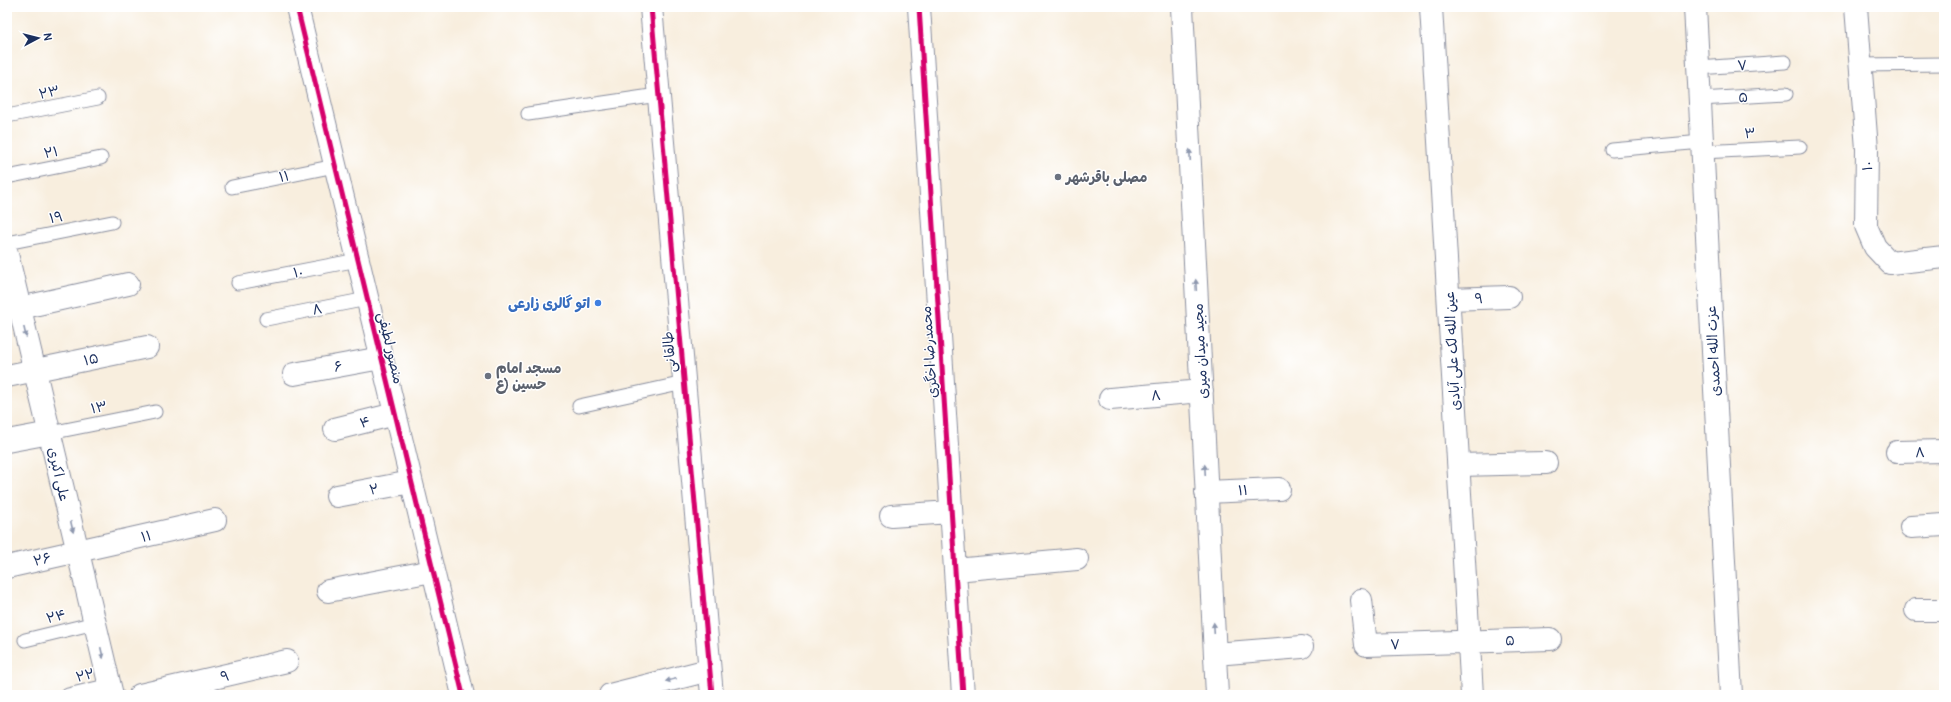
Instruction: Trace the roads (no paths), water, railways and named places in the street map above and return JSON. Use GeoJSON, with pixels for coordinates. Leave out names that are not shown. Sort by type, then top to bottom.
{"type":"FeatureCollection","features":[{"type":"Feature","properties":{"kind":"street","name":"منصور لطیفی"},"geometry":{"type":"LineString","coordinates":[[297,7],[462,695]]}},
{"type":"Feature","properties":{"kind":"street","name":"طالقانی"},"geometry":{"type":"LineString","coordinates":[[651,7],[712,695]]}},
{"type":"Feature","properties":{"kind":"street","name":"محمدرضا اخگری"},"geometry":{"type":"LineString","coordinates":[[919,7],[963,695]]}},
{"type":"Feature","properties":{"kind":"street","name":"مجید میدان میری"},"geometry":{"type":"LineString","coordinates":[[1182,7],[1217,695]]}},
{"type":"Feature","properties":{"kind":"street","name":"عین الله لک علی آبادی"},"geometry":{"type":"LineString","coordinates":[[1431,7],[1472,695]]}},
{"type":"Feature","properties":{"kind":"street","name":"عزت الله احمدی"},"geometry":{"type":"LineString","coordinates":[[1695,7],[1732,695]]}},
{"type":"Feature","properties":{"kind":"street","name":"۱۰"},"geometry":{"type":"LineString","coordinates":[[1856,7],[1867,149],[1866,226],[1875,248],[1890,264],[1944,258]]}},
{"type":"Feature","properties":{"kind":"street","name":"علی اکبری"},"geometry":{"type":"LineString","coordinates":[[7,254],[13,310],[34,371],[50,433],[111,690]]}},
{"type":"Feature","properties":{"kind":"street"},"geometry":{"type":"LineString","coordinates":[[13,310],[128,284]]}},
{"type":"Feature","properties":{"kind":"street","name":"۹"},"geometry":{"type":"LineString","coordinates":[[1449,299],[1509,297]]}},
{"type":"Feature","properties":{"kind":"street","name":"۱۵"},"geometry":{"type":"LineString","coordinates":[[7,376],[147,347]]}},
{"type":"Feature","properties":{"kind":"street","name":"۶"},"geometry":{"type":"LineString","coordinates":[[294,374],[381,358]]}},
{"type":"Feature","properties":{"kind":"street","name":"۸"},"geometry":{"type":"LineString","coordinates":[[1110,399],[1202,391]]}},
{"type":"Feature","properties":{"kind":"street","name":"۴"},"geometry":{"type":"LineString","coordinates":[[335,429],[395,414]]}},
{"type":"Feature","properties":{"kind":"street"},"geometry":{"type":"LineString","coordinates":[[7,440],[50,433]]}},
{"type":"Feature","properties":{"kind":"street","name":"۸"},"geometry":{"type":"LineString","coordinates":[[1897,452],[1944,451]]}},
{"type":"Feature","properties":{"kind":"street"},"geometry":{"type":"LineString","coordinates":[[1459,466],[1546,463]]}},
{"type":"Feature","properties":{"kind":"street","name":"۲"},"geometry":{"type":"LineString","coordinates":[[337,496],[411,482]]}},
{"type":"Feature","properties":{"kind":"street","name":"۱۱"},"geometry":{"type":"LineString","coordinates":[[1206,492],[1279,489]]}},
{"type":"Feature","properties":{"kind":"street"},"geometry":{"type":"LineString","coordinates":[[891,516],[951,512]]}},
{"type":"Feature","properties":{"kind":"street","name":"۱۱"},"geometry":{"type":"LineString","coordinates":[[78,552],[215,520]]}},
{"type":"Feature","properties":{"kind":"street"},"geometry":{"type":"LineString","coordinates":[[1911,527],[1944,525]]}},
{"type":"Feature","properties":{"kind":"street","name":"۲۶"},"geometry":{"type":"LineString","coordinates":[[7,567],[78,552]]}},
{"type":"Feature","properties":{"kind":"street"},"geometry":{"type":"LineString","coordinates":[[955,570],[1077,559]]}},
{"type":"Feature","properties":{"kind":"street"},"geometry":{"type":"LineString","coordinates":[[328,591],[432,571]]}},
{"type":"Feature","properties":{"kind":"street","name":"۷"},"geometry":{"type":"LineString","coordinates":[[1361,600],[1366,645],[1469,642]]}},
{"type":"Feature","properties":{"kind":"street"},"geometry":{"type":"LineString","coordinates":[[1916,610],[1944,610]]}},
{"type":"Feature","properties":{"kind":"street","name":"۵"},"geometry":{"type":"LineString","coordinates":[[1469,642],[1550,639]]}},
{"type":"Feature","properties":{"kind":"street"},"geometry":{"type":"LineString","coordinates":[[1215,654],[1302,647]]}},
{"type":"Feature","properties":{"kind":"street","name":"۹"},"geometry":{"type":"LineString","coordinates":[[140,695],[287,661]]}},
{"type":"Feature","properties":{"kind":"street"},"geometry":{"type":"LineString","coordinates":[[610,695],[709,670]]}},
{"type":"Feature","properties":{"kind":"lane","name":"۷"},"geometry":{"type":"LineString","coordinates":[[1698,68],[1785,62]]}},
{"type":"Feature","properties":{"kind":"lane"},"geometry":{"type":"LineString","coordinates":[[1860,65],[1944,64]]}},
{"type":"Feature","properties":{"kind":"lane","name":"۵"},"geometry":{"type":"LineString","coordinates":[[1700,99],[1786,94]]}},
{"type":"Feature","properties":{"kind":"lane"},"geometry":{"type":"LineString","coordinates":[[528,114],[658,95]]}},
{"type":"Feature","properties":{"kind":"lane","name":"۲۳"},"geometry":{"type":"LineString","coordinates":[[7,116],[98,98]]}},
{"type":"Feature","properties":{"kind":"lane","name":"۳"},"geometry":{"type":"LineString","coordinates":[[1612,150],[1702,147],[1800,147]]}},
{"type":"Feature","properties":{"kind":"lane","name":"۲۱"},"geometry":{"type":"LineString","coordinates":[[7,177],[102,158]]}},
{"type":"Feature","properties":{"kind":"lane","name":"۱۱"},"geometry":{"type":"LineString","coordinates":[[232,187],[335,166]]}},
{"type":"Feature","properties":{"kind":"lane","name":"۱۹"},"geometry":{"type":"LineString","coordinates":[[7,243],[112,222]]}},
{"type":"Feature","properties":{"kind":"lane","name":"۱۰"},"geometry":{"type":"LineString","coordinates":[[238,283],[358,260]]}},
{"type":"Feature","properties":{"kind":"lane","name":"۸"},"geometry":{"type":"LineString","coordinates":[[266,319],[367,299]]}},
{"type":"Feature","properties":{"kind":"lane"},"geometry":{"type":"LineString","coordinates":[[579,406],[684,383]]}},
{"type":"Feature","properties":{"kind":"lane","name":"۱۳"},"geometry":{"type":"LineString","coordinates":[[50,433],[155,412]]}},
{"type":"Feature","properties":{"kind":"lane","name":"۲۴"},"geometry":{"type":"LineString","coordinates":[[25,640],[95,623]]}},
{"type":"Feature","properties":{"kind":"lane","name":"۲۲"},"geometry":{"type":"LineString","coordinates":[[68,695],[111,690]]}},
{"type":"Feature","properties":{"kind":"place","name":"مصلی باقرشهر"},"geometry":{"type":"Point","coordinates":[1058,177]}},
{"type":"Feature","properties":{"kind":"place","name":"اتو گالری زارعی"},"geometry":{"type":"Point","coordinates":[598,303]}},
{"type":"Feature","properties":{"kind":"place","name":"مسجد امام حسین (ع"},"geometry":{"type":"Point","coordinates":[488,376]}}]}
